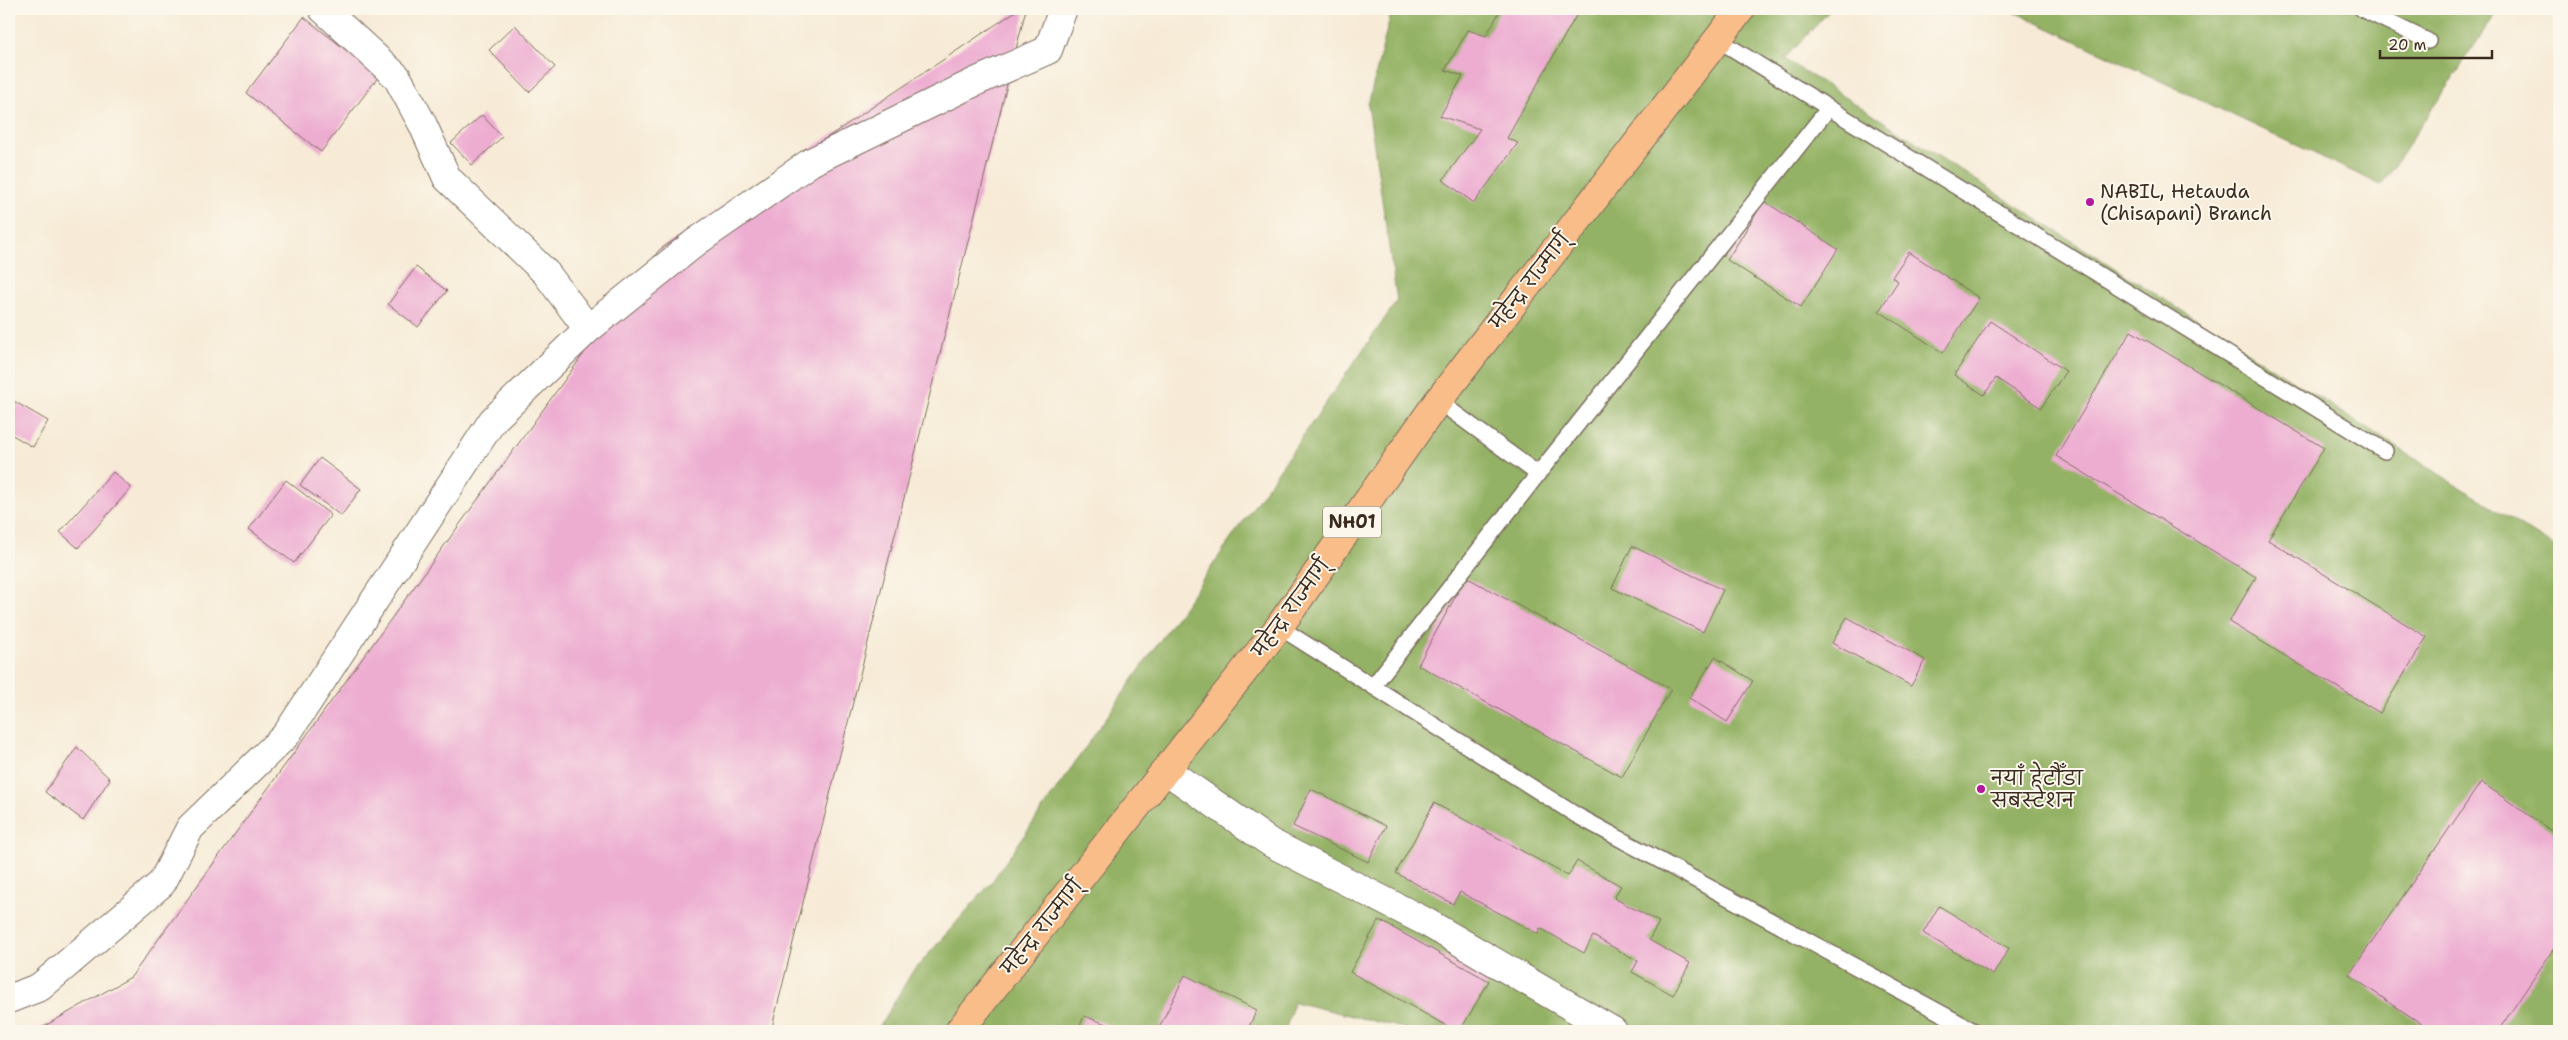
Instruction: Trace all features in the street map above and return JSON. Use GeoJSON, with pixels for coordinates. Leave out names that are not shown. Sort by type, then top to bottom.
{"type":"FeatureCollection","features":[{"type":"Feature","properties":{"kind":"highway","name":"महेन्द्र राज्मार्ग्"},"geometry":{"type":"LineString","coordinates":[[959,1031],[1167,771],[1279,627],[1438,401],[1741,9]]}},
{"type":"Feature","properties":{"kind":"street"},"geometry":{"type":"LineString","coordinates":[[323,9],[397,77],[422,123],[446,178],[546,273],[588,329]]}},
{"type":"Feature","properties":{"kind":"street"},"geometry":{"type":"LineString","coordinates":[[9,999],[40,987],[162,884],[190,828],[286,735],[493,420],[588,329],[696,242],[810,162],[975,82],[1048,50],[1063,9]]}},
{"type":"Feature","properties":{"kind":"street"},"geometry":{"type":"LineString","coordinates":[[1167,771],[1272,843],[1426,922],[1613,1031]]}},
{"type":"Feature","properties":{"kind":"lane"},"geometry":{"type":"LineString","coordinates":[[2362,9],[2428,41]]}},
{"type":"Feature","properties":{"kind":"lane"},"geometry":{"type":"LineString","coordinates":[[1717,39],[2385,451]]}},
{"type":"Feature","properties":{"kind":"lane"},"geometry":{"type":"LineString","coordinates":[[1373,686],[1538,474],[1828,109]]}},
{"type":"Feature","properties":{"kind":"lane"},"geometry":{"type":"LineString","coordinates":[[1438,401],[1538,474]]}},
{"type":"Feature","properties":{"kind":"lane"},"geometry":{"type":"LineString","coordinates":[[1279,627],[1576,816],[1974,1031]]}},
{"type":"Feature","properties":{"kind":"green space"},"geometry":{"type":"Polygon","coordinates":[[[1392,9],[1831,9],[1785,59],[2559,550],[2559,1031],[1415,1031],[1294,1002],[1285,1031],[877,1031],[911,974],[991,883],[1397,301],[1368,105],[1392,9]]]}},
{"type":"Feature","properties":{"kind":"green space"},"geometry":{"type":"Polygon","coordinates":[[[2008,9],[2499,9],[2381,185],[2008,9]]]}},
{"type":"Feature","properties":{"kind":"building"},"geometry":{"type":"Polygon","coordinates":[[[1019,9],[1026,9],[771,1031],[36,1031],[131,977],[659,250],[1019,9]]]}},
{"type":"Feature","properties":{"kind":"building"},"geometry":{"type":"Polygon","coordinates":[[[1501,9],[1580,9],[1507,138],[1518,143],[1474,203],[1443,180],[1480,129],[1440,116],[1463,76],[1445,70],[1468,30],[1486,36],[1501,9]]]}},
{"type":"Feature","properties":{"kind":"building"},"geometry":{"type":"Polygon","coordinates":[[[304,17],[379,76],[321,152],[246,93],[304,17]]]}},
{"type":"Feature","properties":{"kind":"building"},"geometry":{"type":"Polygon","coordinates":[[[515,25],[555,67],[529,92],[489,50],[515,25]]]}},
{"type":"Feature","properties":{"kind":"building"},"geometry":{"type":"Polygon","coordinates":[[[482,115],[502,137],[472,165],[451,143],[482,115]]]}},
{"type":"Feature","properties":{"kind":"building"},"geometry":{"type":"Polygon","coordinates":[[[1764,201],[1838,249],[1801,307],[1727,260],[1764,201]]]}},
{"type":"Feature","properties":{"kind":"building"},"geometry":{"type":"Polygon","coordinates":[[[1909,252],[1979,298],[1943,353],[1879,311],[1898,281],[1892,277],[1909,252]]]}},
{"type":"Feature","properties":{"kind":"building"},"geometry":{"type":"Polygon","coordinates":[[[416,267],[447,291],[418,327],[388,304],[416,267]]]}},
{"type":"Feature","properties":{"kind":"building"},"geometry":{"type":"Polygon","coordinates":[[[1990,321],[2066,371],[2041,408],[1996,378],[1984,395],[1954,375],[1990,321]]]}},
{"type":"Feature","properties":{"kind":"building"},"geometry":{"type":"Polygon","coordinates":[[[2131,331],[2324,448],[2268,540],[2427,637],[2380,713],[2229,622],[2256,577],[2056,456],[2131,331]]]}},
{"type":"Feature","properties":{"kind":"building"},"geometry":{"type":"Polygon","coordinates":[[[10,399],[48,421],[33,447],[9,433],[10,399]]]}},
{"type":"Feature","properties":{"kind":"building"},"geometry":{"type":"Polygon","coordinates":[[[320,458],[361,489],[341,516],[300,485],[320,458]]]}},
{"type":"Feature","properties":{"kind":"building"},"geometry":{"type":"Polygon","coordinates":[[[113,472],[131,488],[78,548],[60,532],[113,472]]]}},
{"type":"Feature","properties":{"kind":"building"},"geometry":{"type":"Polygon","coordinates":[[[286,480],[331,515],[294,563],[249,529],[286,480]]]}},
{"type":"Feature","properties":{"kind":"building"},"geometry":{"type":"Polygon","coordinates":[[[1632,546],[1723,590],[1703,632],[1612,588],[1632,546]]]}},
{"type":"Feature","properties":{"kind":"building"},"geometry":{"type":"Polygon","coordinates":[[[1466,577],[1671,689],[1622,777],[1418,665],[1466,577]]]}},
{"type":"Feature","properties":{"kind":"building"},"geometry":{"type":"Polygon","coordinates":[[[1847,617],[1925,660],[1911,686],[1832,643],[1847,617]]]}},
{"type":"Feature","properties":{"kind":"building"},"geometry":{"type":"Polygon","coordinates":[[[1715,657],[1753,681],[1727,722],[1689,698],[1715,657]]]}},
{"type":"Feature","properties":{"kind":"building"},"geometry":{"type":"Polygon","coordinates":[[[77,747],[110,779],[83,820],[45,792],[77,747]]]}},
{"type":"Feature","properties":{"kind":"building"},"geometry":{"type":"Polygon","coordinates":[[[2481,782],[2559,836],[2559,941],[2498,1031],[2432,1031],[2349,975],[2481,782]]]}},
{"type":"Feature","properties":{"kind":"building"},"geometry":{"type":"Polygon","coordinates":[[[1311,789],[1386,826],[1368,862],[1293,826],[1311,789]]]}},
{"type":"Feature","properties":{"kind":"building"},"geometry":{"type":"Polygon","coordinates":[[[1434,803],[1568,876],[1577,861],[1621,886],[1614,898],[1659,922],[1649,940],[1690,963],[1673,995],[1632,972],[1638,961],[1593,936],[1584,953],[1540,928],[1538,934],[1460,892],[1453,904],[1396,873],[1434,803]]]}},
{"type":"Feature","properties":{"kind":"building"},"geometry":{"type":"Polygon","coordinates":[[[1939,906],[2009,948],[1993,975],[1923,933],[1939,906]]]}},
{"type":"Feature","properties":{"kind":"building"},"geometry":{"type":"Polygon","coordinates":[[[1379,920],[1489,981],[1460,1031],[1456,1031],[1350,972],[1379,920]]]}},
{"type":"Feature","properties":{"kind":"building"},"geometry":{"type":"Polygon","coordinates":[[[1185,975],[1257,1010],[1247,1031],[1158,1030],[1185,975]]]}},
{"type":"Feature","properties":{"kind":"building"},"geometry":{"type":"Polygon","coordinates":[[[1084,1016],[1109,1025],[1107,1031],[1078,1031],[1084,1016]]]}},
{"type":"Feature","properties":{"kind":"place","name":"NABIL, Hetauda (Chisapani) Branch"},"geometry":{"type":"Point","coordinates":[2090,202]}},
{"type":"Feature","properties":{"kind":"place","name":"नयाँ हेटौँडा सबस्टेशन"},"geometry":{"type":"Point","coordinates":[1981,789]}}]}
